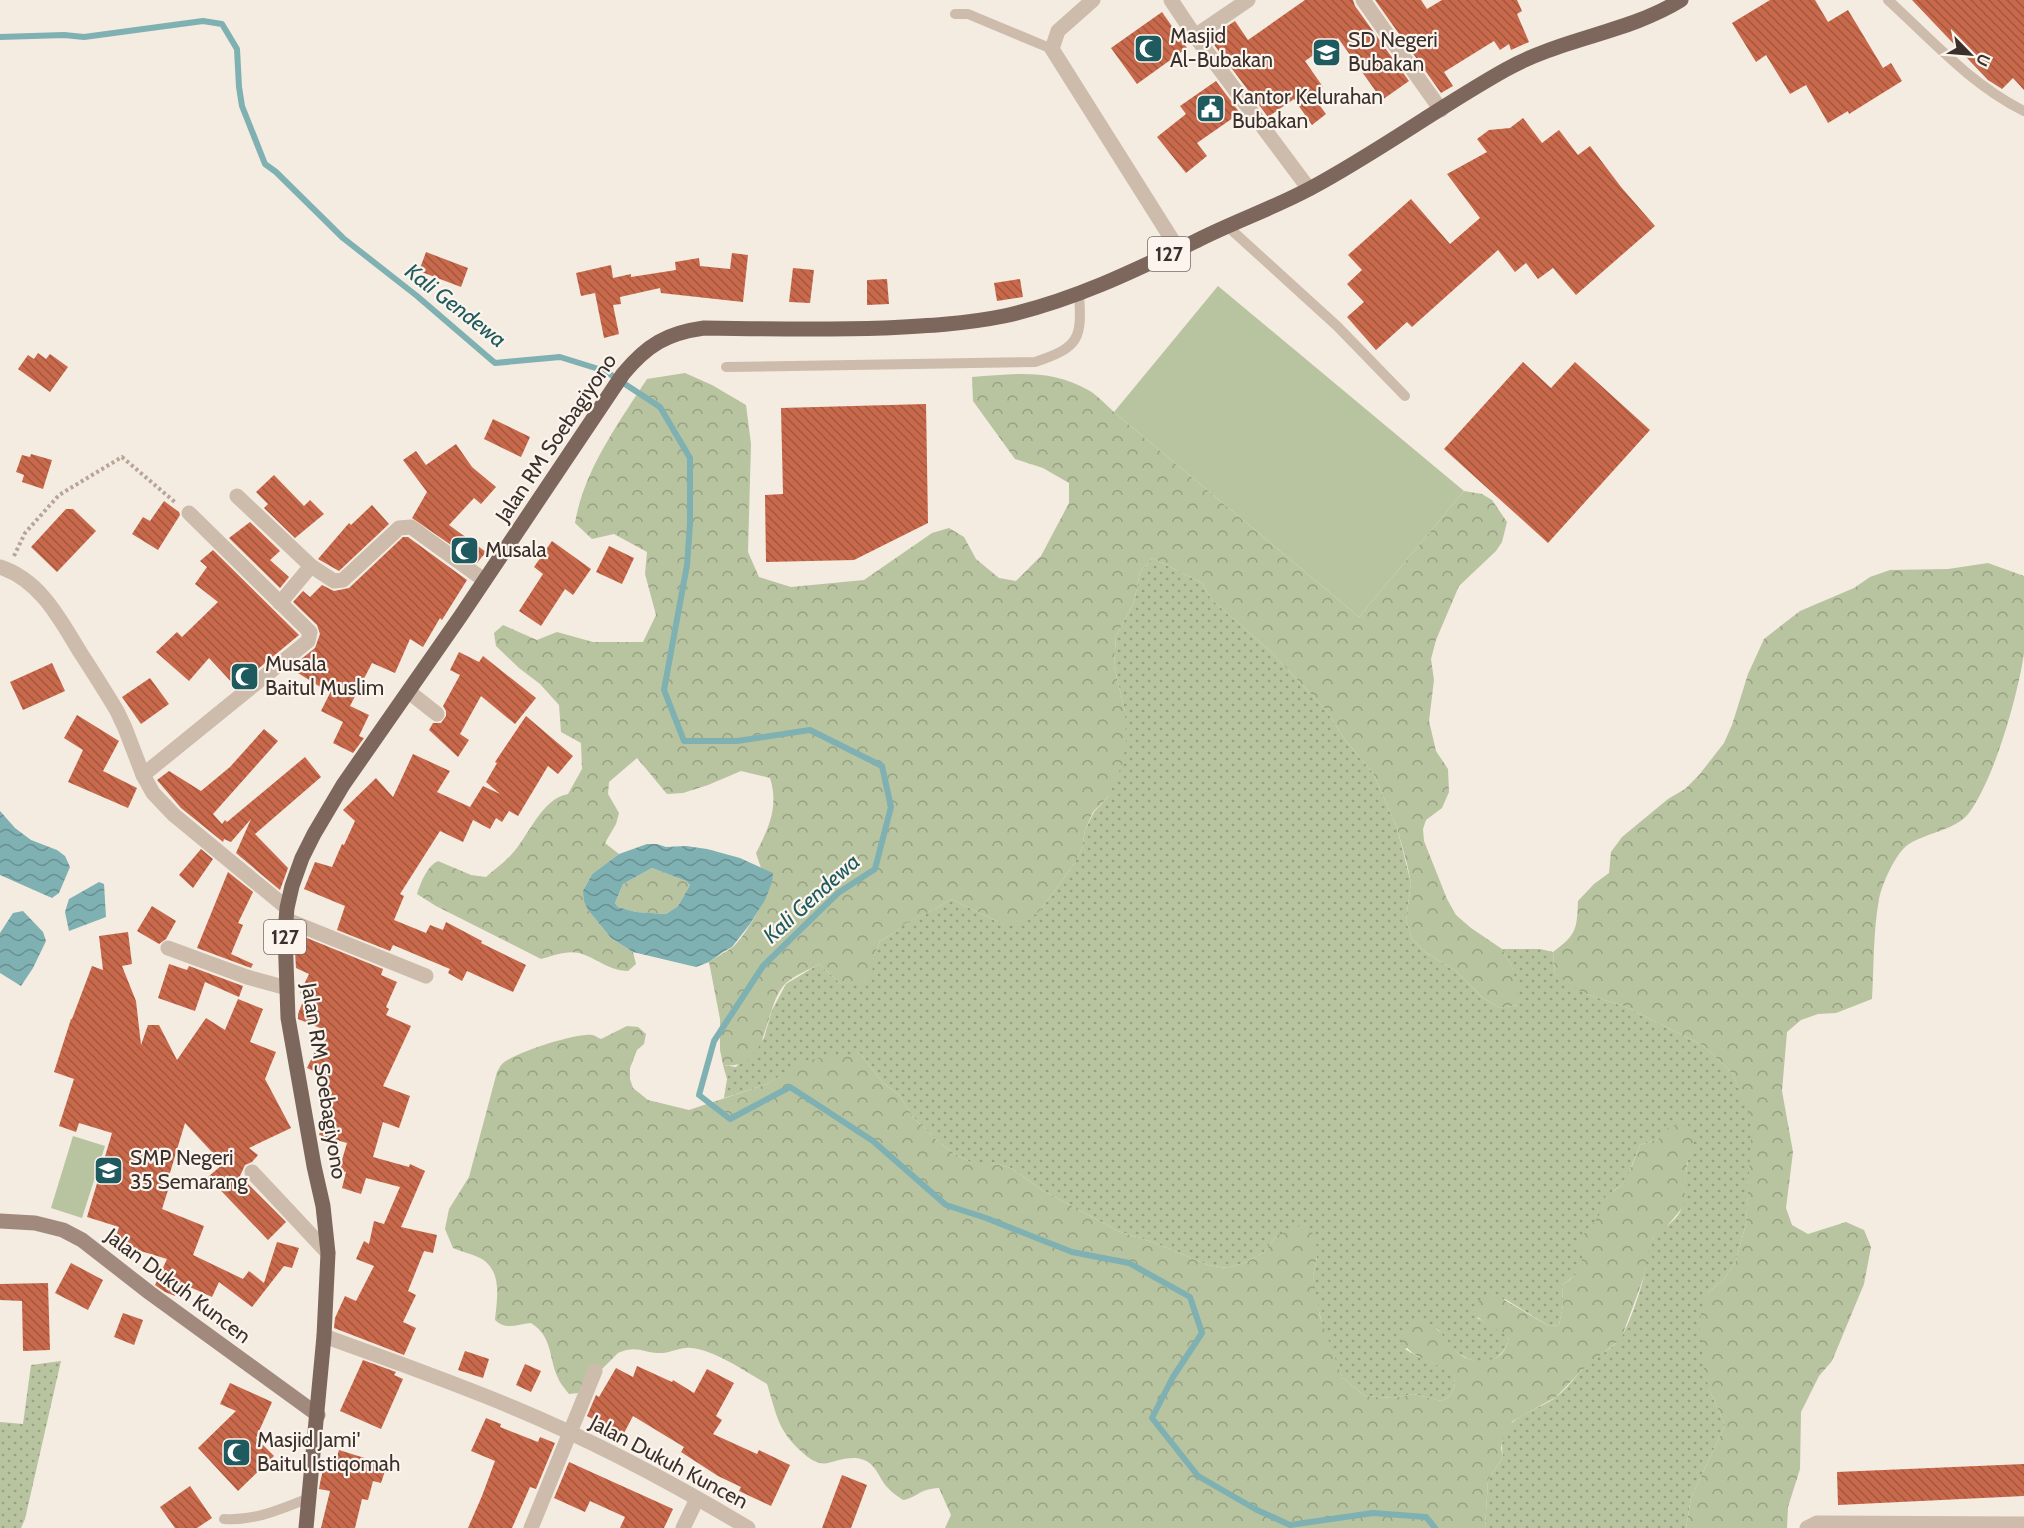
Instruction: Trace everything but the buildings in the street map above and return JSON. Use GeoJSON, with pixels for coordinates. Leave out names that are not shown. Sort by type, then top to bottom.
{"type":"FeatureCollection","features":[{"type":"Feature","properties":{"kind":"main road","name":"Jalan RM Soebagiyono"},"geometry":{"type":"LineString","coordinates":[[306,1528],[318,1415],[328,1253],[323,1206],[290,1028],[286,988],[287,914],[292,886],[314,834],[343,785],[409,692],[622,374],[635,359],[664,337],[704,328],[832,330],[964,323],[1045,306],[1126,275],[1226,225],[1309,189],[1504,70],[1531,56],[1641,19],[1667,9],[1681,0]]}},
{"type":"Feature","properties":{"kind":"street"},"geometry":{"type":"LineString","coordinates":[[1093,0],[1058,31],[1052,49],[1178,249]]}},
{"type":"Feature","properties":{"kind":"street"},"geometry":{"type":"LineString","coordinates":[[1171,0],[1195,36],[1309,189]]}},
{"type":"Feature","properties":{"kind":"street"},"geometry":{"type":"LineString","coordinates":[[1195,36],[1248,0]]}},
{"type":"Feature","properties":{"kind":"street"},"geometry":{"type":"LineString","coordinates":[[1363,0],[1441,110]]}},
{"type":"Feature","properties":{"kind":"street"},"geometry":{"type":"LineString","coordinates":[[237,496],[311,566],[334,581],[343,580],[399,528],[405,526],[411,527],[484,580]]}},
{"type":"Feature","properties":{"kind":"street"},"geometry":{"type":"LineString","coordinates":[[143,775],[308,641],[311,636],[310,632],[189,513]]}},
{"type":"Feature","properties":{"kind":"street"},"geometry":{"type":"LineString","coordinates":[[280,603],[311,566]]}},
{"type":"Feature","properties":{"kind":"street"},"geometry":{"type":"LineString","coordinates":[[4,568],[30,584],[50,604],[117,711],[126,728],[143,775],[153,793],[174,815],[287,914],[426,976]]}},
{"type":"Feature","properties":{"kind":"street"},"geometry":{"type":"LineString","coordinates":[[409,692],[437,714]]}},
{"type":"Feature","properties":{"kind":"street"},"geometry":{"type":"LineString","coordinates":[[168,948],[247,977],[286,988]]}},
{"type":"Feature","properties":{"kind":"street"},"geometry":{"type":"LineString","coordinates":[[252,1172],[328,1253]]}},
{"type":"Feature","properties":{"kind":"street","name":"Jalan Dukuh Kuncen"},"geometry":{"type":"LineString","coordinates":[[0,1221],[35,1223],[63,1230],[82,1240],[150,1293],[318,1415]]}},
{"type":"Feature","properties":{"kind":"street","name":"Jalan Dukuh Kuncen"},"geometry":{"type":"LineString","coordinates":[[324,1336],[513,1407],[698,1499],[748,1528]]}},
{"type":"Feature","properties":{"kind":"street"},"geometry":{"type":"LineString","coordinates":[[569,1433],[595,1371]]}},
{"type":"Feature","properties":{"kind":"street","name":"Jalan Dukuh Kuncen"},"geometry":{"type":"LineString","coordinates":[[531,1528],[569,1433]]}},
{"type":"Feature","properties":{"kind":"street"},"geometry":{"type":"LineString","coordinates":[[683,1528],[698,1499]]}},
{"type":"Feature","properties":{"kind":"street"},"geometry":{"type":"LineString","coordinates":[[1807,1528],[1817,1523],[1913,1526],[2024,1524]]}},
{"type":"Feature","properties":{"kind":"lane"},"geometry":{"type":"LineString","coordinates":[[1888,0],[1974,80],[1999,98],[2024,111]]}},
{"type":"Feature","properties":{"kind":"lane"},"geometry":{"type":"LineString","coordinates":[[955,14],[968,14],[1052,49]]}},
{"type":"Feature","properties":{"kind":"lane"},"geometry":{"type":"LineString","coordinates":[[1226,225],[1337,326],[1405,396]]}},
{"type":"Feature","properties":{"kind":"lane"},"geometry":{"type":"LineString","coordinates":[[726,367],[1035,362],[1069,347],[1078,337],[1081,323],[1079,293]]}},
{"type":"Feature","properties":{"kind":"lane"},"geometry":{"type":"LineString","coordinates":[[224,1519],[239,1520],[265,1515],[309,1498]]}},
{"type":"Feature","properties":{"kind":"path"},"geometry":{"type":"LineString","coordinates":[[4,568],[25,533],[59,495],[122,457],[189,513]]}},
{"type":"Feature","properties":{"kind":"green space"},"geometry":{"type":"Polygon","coordinates":[[[1218,286],[1464,491],[1359,617],[1114,412],[1218,286]]]}},
{"type":"Feature","properties":{"kind":"green space"},"geometry":{"type":"Polygon","coordinates":[[[685,373],[712,385],[746,405],[751,444],[748,552],[759,577],[791,587],[864,580],[932,533],[949,528],[964,537],[976,559],[999,578],[1016,581],[1041,556],[1069,503],[1069,483],[1043,468],[1015,459],[973,401],[972,377],[1032,374],[1061,379],[1090,391],[1359,617],[1464,491],[1482,494],[1492,500],[1507,522],[1502,542],[1496,551],[1459,586],[1436,640],[1431,659],[1434,680],[1429,721],[1436,751],[1448,769],[1449,792],[1442,808],[1426,820],[1423,829],[1424,841],[1447,899],[1456,915],[1502,949],[1512,967],[1517,984],[1518,1005],[1500,1008],[1483,998],[1457,972],[1425,952],[1412,939],[1406,920],[1411,883],[1407,864],[1397,828],[1373,773],[1346,741],[1326,710],[1270,651],[1211,599],[1202,583],[1152,558],[1140,572],[1134,602],[1116,636],[1114,666],[1125,711],[1126,745],[1122,765],[1108,797],[1093,812],[1085,830],[1082,849],[1072,867],[1038,913],[1021,922],[1002,924],[951,899],[904,924],[880,941],[873,959],[872,978],[850,987],[841,984],[819,964],[786,983],[778,993],[758,1048],[750,1058],[739,1064],[723,1065],[720,1050],[720,1019],[709,962],[739,941],[757,912],[771,881],[772,873],[761,868],[756,853],[765,835],[773,807],[773,788],[770,778],[741,771],[683,793],[667,794],[637,758],[609,782],[608,794],[619,813],[616,824],[605,843],[619,854],[592,874],[585,887],[588,910],[611,938],[633,952],[636,964],[628,971],[608,966],[574,952],[541,959],[436,906],[417,894],[428,870],[438,861],[471,875],[486,877],[518,847],[543,810],[559,797],[568,794],[582,769],[581,743],[561,732],[559,705],[540,684],[496,646],[494,633],[503,625],[537,640],[557,632],[593,642],[643,642],[656,615],[645,574],[647,552],[614,534],[592,539],[575,523],[579,503],[594,466],[647,379],[685,373]]]}},
{"type":"Feature","properties":{"kind":"green space"},"geometry":{"type":"Polygon","coordinates":[[[1152,558],[1202,583],[1211,599],[1270,651],[1326,710],[1346,741],[1373,773],[1397,828],[1411,883],[1406,920],[1412,939],[1425,952],[1457,972],[1483,998],[1500,1008],[1518,1005],[1512,967],[1502,949],[1540,949],[1553,952],[1555,973],[1586,994],[1626,1007],[1704,1046],[1733,1074],[1753,1122],[1746,1224],[1735,1263],[1723,1280],[1708,1293],[1709,1389],[1725,1425],[1691,1498],[1686,1528],[1485,1528],[1488,1480],[1503,1457],[1502,1444],[1510,1425],[1559,1395],[1583,1369],[1615,1344],[1622,1335],[1641,1287],[1651,1240],[1680,1212],[1693,1136],[1659,1139],[1640,1145],[1622,1185],[1613,1191],[1600,1216],[1587,1231],[1583,1263],[1578,1273],[1562,1285],[1563,1305],[1559,1325],[1549,1326],[1505,1299],[1477,1318],[1503,1332],[1509,1338],[1503,1352],[1492,1360],[1485,1362],[1463,1356],[1448,1344],[1437,1328],[1405,1349],[1444,1368],[1455,1376],[1453,1391],[1442,1401],[1413,1394],[1393,1398],[1365,1396],[1342,1377],[1325,1335],[1315,1296],[1313,1276],[1317,1257],[1276,1236],[1264,1252],[1247,1262],[1227,1268],[1208,1265],[1155,1243],[1118,1231],[1042,1190],[1011,1168],[991,1163],[972,1163],[955,1154],[913,1117],[899,1095],[883,1083],[860,1053],[785,1073],[767,1084],[724,1098],[727,1079],[723,1065],[736,1067],[764,1038],[772,1010],[786,984],[819,964],[841,984],[873,959],[880,941],[897,931],[903,924],[951,899],[1002,924],[1038,913],[1072,867],[1082,849],[1085,830],[1094,812],[1108,797],[1125,711],[1114,666],[1116,636],[1134,602],[1140,572],[1152,558]]]}},
{"type":"Feature","properties":{"kind":"green space"},"geometry":{"type":"Polygon","coordinates":[[[1988,563],[2024,576],[2024,654],[2004,736],[1988,779],[1979,798],[1963,819],[1909,844],[1899,854],[1890,869],[1877,911],[1872,999],[1836,1013],[1818,1014],[1801,1020],[1787,1032],[1782,1091],[1793,1152],[1786,1208],[1792,1225],[1808,1234],[1846,1222],[1864,1230],[1871,1247],[1864,1284],[1832,1361],[1819,1376],[1801,1412],[1800,1469],[1788,1507],[1787,1528],[1686,1528],[1691,1498],[1725,1425],[1709,1389],[1704,1370],[1700,1329],[1701,1310],[1708,1293],[1723,1280],[1735,1263],[1746,1224],[1752,1122],[1733,1074],[1704,1046],[1626,1007],[1586,994],[1569,985],[1555,973],[1553,952],[1574,931],[1578,901],[1594,884],[1609,873],[1611,852],[1622,837],[1668,799],[1685,789],[1724,743],[1748,674],[1764,639],[1800,611],[1854,588],[1870,577],[1890,570],[1948,569],[1988,563]]]}},
{"type":"Feature","properties":{"kind":"green space"},"geometry":{"type":"Polygon","coordinates":[[[652,868],[686,881],[690,885],[678,906],[666,914],[636,912],[618,907],[615,903],[623,884],[652,868]]]}},
{"type":"Feature","properties":{"kind":"green space"},"geometry":{"type":"Polygon","coordinates":[[[627,1026],[638,1027],[646,1034],[644,1044],[637,1050],[630,1068],[633,1088],[648,1100],[689,1110],[767,1084],[802,1061],[860,1053],[883,1083],[899,1095],[913,1117],[955,1154],[972,1163],[991,1163],[1011,1168],[1042,1190],[1118,1231],[1155,1243],[1208,1265],[1227,1268],[1247,1262],[1264,1252],[1276,1236],[1307,1223],[1316,1240],[1317,1257],[1313,1276],[1320,1317],[1342,1377],[1365,1396],[1393,1398],[1413,1394],[1442,1401],[1451,1394],[1455,1377],[1441,1367],[1419,1357],[1401,1340],[1410,1323],[1421,1321],[1434,1326],[1461,1355],[1477,1360],[1500,1356],[1509,1338],[1476,1315],[1473,1309],[1485,1297],[1496,1295],[1549,1326],[1559,1325],[1563,1305],[1562,1285],[1574,1276],[1581,1265],[1582,1254],[1574,1249],[1601,1212],[1605,1197],[1622,1185],[1640,1145],[1659,1139],[1663,1131],[1681,1122],[1689,1126],[1693,1136],[1693,1145],[1687,1164],[1684,1204],[1661,1233],[1653,1238],[1649,1246],[1645,1274],[1621,1339],[1582,1370],[1556,1397],[1513,1421],[1503,1438],[1501,1448],[1503,1457],[1488,1480],[1485,1528],[945,1528],[951,1515],[939,1488],[927,1490],[903,1500],[890,1490],[872,1465],[864,1460],[851,1458],[825,1463],[811,1459],[794,1445],[783,1429],[767,1384],[720,1357],[691,1348],[663,1353],[636,1349],[625,1350],[618,1353],[578,1393],[569,1394],[559,1380],[547,1341],[538,1328],[531,1323],[508,1326],[495,1320],[497,1286],[492,1270],[480,1258],[453,1248],[445,1229],[449,1209],[469,1177],[497,1072],[508,1059],[532,1049],[585,1035],[593,1035],[601,1039],[627,1026]]]}},
{"type":"Feature","properties":{"kind":"green space"},"geometry":{"type":"Polygon","coordinates":[[[73,1136],[105,1146],[82,1218],[51,1208],[73,1136]]]}},
{"type":"Feature","properties":{"kind":"green space"},"geometry":{"type":"Polygon","coordinates":[[[61,1361],[25,1519],[21,1528],[0,1528],[0,1422],[23,1424],[31,1365],[61,1361]]]}},
{"type":"Feature","properties":{"kind":"water"},"geometry":{"type":"Polygon","coordinates":[[[0,811],[15,828],[31,840],[57,850],[65,856],[70,867],[59,893],[52,898],[0,875],[0,811]]]}},
{"type":"Feature","properties":{"kind":"water"},"geometry":{"type":"Polygon","coordinates":[[[647,844],[707,849],[740,858],[773,873],[772,882],[765,900],[732,947],[709,962],[696,967],[633,952],[611,938],[588,910],[583,891],[592,874],[619,854],[647,844]],[[652,868],[623,884],[615,903],[618,907],[636,912],[666,914],[678,906],[690,885],[686,881],[652,868]]]}},
{"type":"Feature","properties":{"kind":"water"},"geometry":{"type":"Polygon","coordinates":[[[99,882],[104,884],[106,917],[69,931],[65,912],[69,899],[99,882]]]}},
{"type":"Feature","properties":{"kind":"water"},"geometry":{"type":"Polygon","coordinates":[[[23,911],[43,932],[46,941],[21,986],[0,973],[0,933],[13,913],[23,911]]]}},
{"type":"Feature","properties":{"kind":"waterway","name":"Kali Gendewa"},"geometry":{"type":"LineString","coordinates":[[0,37],[64,35],[84,37],[203,21],[222,24],[237,49],[242,106],[265,164],[343,238],[417,296],[495,363],[560,357],[605,371],[660,407],[690,458],[690,524],[687,565],[664,690],[684,741],[737,741],[810,730],[882,766],[891,807],[875,869],[838,893],[763,966],[714,1041],[699,1095],[730,1119],[790,1087],[873,1141],[946,1205],[1072,1252],[1129,1263],[1190,1297],[1202,1333],[1173,1377],[1152,1418],[1198,1476],[1257,1510],[1290,1525],[1373,1513],[1426,1517],[1435,1528]]}},
{"type":"Feature","properties":{"kind":"place","name":"Masjid Al-Bubakan"},"geometry":{"type":"Point","coordinates":[1149,48]}},
{"type":"Feature","properties":{"kind":"place","name":"SD Negeri Bubakan"},"geometry":{"type":"Point","coordinates":[1327,52]}},
{"type":"Feature","properties":{"kind":"place","name":"Kantor Kelurahan Bubakan"},"geometry":{"type":"Point","coordinates":[1211,109]}},
{"type":"Feature","properties":{"kind":"place","name":"Musala"},"geometry":{"type":"Point","coordinates":[464,550]}},
{"type":"Feature","properties":{"kind":"place","name":"Musala Baitul Muslim"},"geometry":{"type":"Point","coordinates":[244,676]}},
{"type":"Feature","properties":{"kind":"place","name":"SMP Negeri 35 Semarang"},"geometry":{"type":"Point","coordinates":[109,1170]}},
{"type":"Feature","properties":{"kind":"place","name":"Masjid Jami' Baitul Istiqomah"},"geometry":{"type":"Point","coordinates":[236,1452]}}]}
